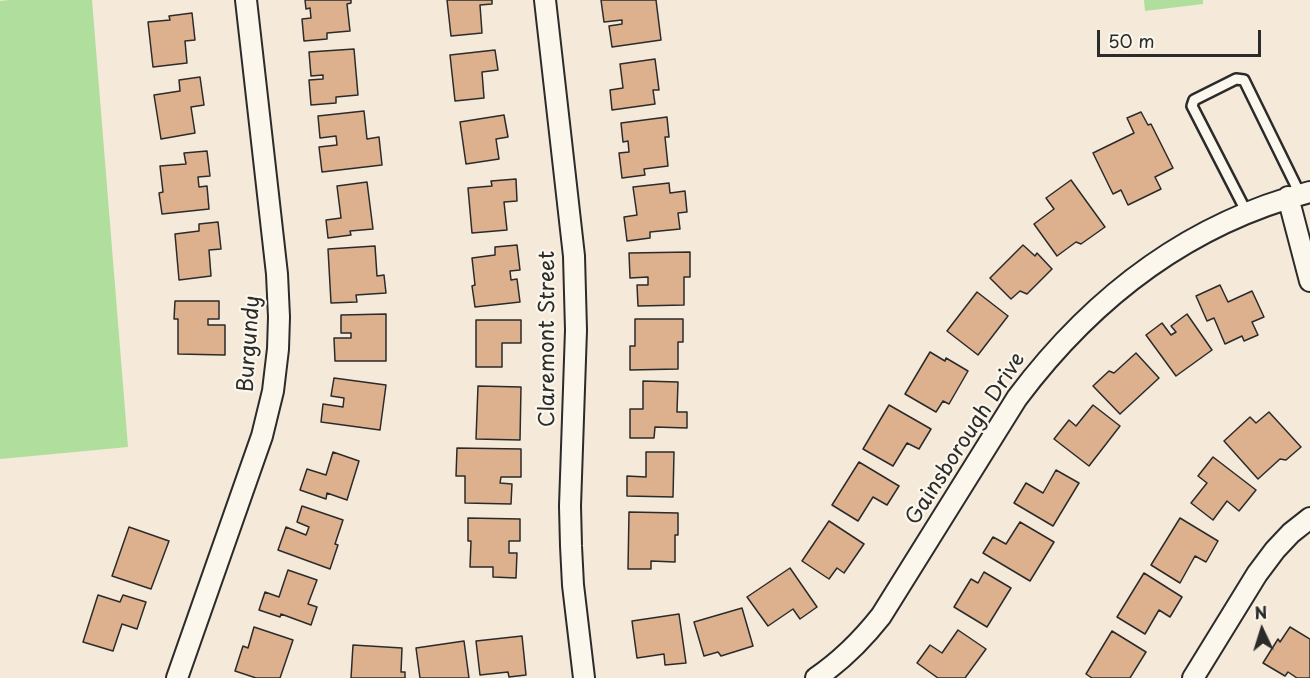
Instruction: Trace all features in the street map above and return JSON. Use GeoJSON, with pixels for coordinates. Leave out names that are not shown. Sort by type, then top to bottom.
{"type":"FeatureCollection","features":[{"type":"Feature","properties":{"kind":"street","name":"Burgundy"},"geometry":{"type":"LineString","coordinates":[[177,678],[262,436],[273,391],[278,349],[277,274],[246,0]]}},
{"type":"Feature","properties":{"kind":"street","name":"Claremont Street"},"geometry":{"type":"LineString","coordinates":[[545,0],[574,256],[576,330],[570,506],[573,585],[584,678]]}},
{"type":"Feature","properties":{"kind":"street","name":"Gainsborough Drive"},"geometry":{"type":"LineString","coordinates":[[816,678],[860,641],[881,616],[1017,398],[1070,334],[1117,290],[1173,250],[1202,233],[1247,213],[1299,195]]}},
{"type":"Feature","properties":{"kind":"street"},"geometry":{"type":"LineString","coordinates":[[1299,195],[1310,281]]}},
{"type":"Feature","properties":{"kind":"street"},"geometry":{"type":"LineString","coordinates":[[1193,678],[1257,574],[1275,550],[1310,518]]}},
{"type":"Feature","properties":{"kind":"lane"},"geometry":{"type":"LineString","coordinates":[[1247,213],[1192,106],[1194,100],[1236,79],[1244,80],[1299,195]]}},
{"type":"Feature","properties":{"kind":"green space"},"geometry":{"type":"Polygon","coordinates":[[[92,0],[128,447],[0,459],[0,1],[92,0]]]}},
{"type":"Feature","properties":{"kind":"green space"},"geometry":{"type":"Polygon","coordinates":[[[1144,0],[1203,0],[1203,4],[1145,11],[1144,0]]]}},
{"type":"Feature","properties":{"kind":"building"},"geometry":{"type":"Polygon","coordinates":[[[305,0],[351,0],[351,3],[347,4],[350,31],[327,33],[327,39],[304,41],[302,19],[311,18],[310,8],[306,9],[305,0]]]}},
{"type":"Feature","properties":{"kind":"building"},"geometry":{"type":"Polygon","coordinates":[[[447,0],[492,0],[492,4],[480,5],[482,33],[451,36],[447,0]]]}},
{"type":"Feature","properties":{"kind":"building"},"geometry":{"type":"Polygon","coordinates":[[[601,0],[656,0],[661,40],[612,47],[609,26],[622,24],[622,20],[604,22],[601,0]]]}},
{"type":"Feature","properties":{"kind":"building"},"geometry":{"type":"Polygon","coordinates":[[[192,13],[195,40],[185,41],[187,63],[153,67],[148,22],[170,20],[169,16],[192,13]]]}},
{"type":"Feature","properties":{"kind":"building"},"geometry":{"type":"Polygon","coordinates":[[[354,49],[358,95],[336,97],[336,103],[311,105],[309,80],[323,79],[323,75],[311,76],[309,52],[354,49]]]}},
{"type":"Feature","properties":{"kind":"building"},"geometry":{"type":"Polygon","coordinates":[[[495,50],[498,70],[482,72],[484,98],[455,101],[450,55],[495,50]]]}},
{"type":"Feature","properties":{"kind":"building"},"geometry":{"type":"Polygon","coordinates":[[[655,59],[659,90],[653,90],[655,104],[612,110],[610,90],[623,88],[620,64],[655,59]]]}},
{"type":"Feature","properties":{"kind":"building"},"geometry":{"type":"Polygon","coordinates":[[[200,77],[204,105],[191,107],[195,133],[161,139],[154,95],[180,91],[179,80],[200,77]]]}},
{"type":"Feature","properties":{"kind":"building"},"geometry":{"type":"Polygon","coordinates":[[[364,111],[367,139],[379,137],[382,165],[322,172],[319,147],[337,145],[336,136],[320,138],[318,116],[364,111]]]}},
{"type":"Feature","properties":{"kind":"building"},"geometry":{"type":"Polygon","coordinates":[[[1141,112],[1148,125],[1151,124],[1173,168],[1155,177],[1161,189],[1128,205],[1121,190],[1113,194],[1093,153],[1134,133],[1127,118],[1141,112]]]}},
{"type":"Feature","properties":{"kind":"building"},"geometry":{"type":"Polygon","coordinates":[[[504,115],[508,137],[496,139],[499,159],[466,164],[460,122],[504,115]]]}},
{"type":"Feature","properties":{"kind":"building"},"geometry":{"type":"Polygon","coordinates":[[[667,117],[669,137],[665,137],[668,166],[644,169],[645,175],[622,178],[619,153],[629,152],[628,141],[623,142],[621,123],[667,117]]]}},
{"type":"Feature","properties":{"kind":"building"},"geometry":{"type":"Polygon","coordinates":[[[207,151],[210,176],[198,177],[199,187],[207,186],[209,209],[162,214],[159,193],[163,192],[160,166],[186,164],[184,153],[207,151]]]}},
{"type":"Feature","properties":{"kind":"building"},"geometry":{"type":"Polygon","coordinates":[[[516,179],[517,201],[504,202],[507,230],[472,233],[468,188],[492,186],[491,181],[516,179]]]}},
{"type":"Feature","properties":{"kind":"building"},"geometry":{"type":"Polygon","coordinates":[[[1071,180],[1105,227],[1081,244],[1076,242],[1057,256],[1034,224],[1054,209],[1046,198],[1071,180]]]}},
{"type":"Feature","properties":{"kind":"building"},"geometry":{"type":"Polygon","coordinates":[[[367,182],[373,229],[350,231],[351,235],[328,238],[326,220],[341,218],[337,186],[367,182]]]}},
{"type":"Feature","properties":{"kind":"building"},"geometry":{"type":"Polygon","coordinates":[[[669,183],[670,193],[685,191],[687,212],[678,213],[680,229],[650,232],[650,238],[627,241],[624,217],[637,215],[633,187],[669,183]]]}},
{"type":"Feature","properties":{"kind":"building"},"geometry":{"type":"Polygon","coordinates":[[[218,222],[221,249],[209,250],[211,276],[179,280],[175,234],[199,231],[199,224],[218,222]]]}},
{"type":"Feature","properties":{"kind":"building"},"geometry":{"type":"Polygon","coordinates":[[[517,245],[520,270],[510,271],[511,280],[517,279],[520,302],[475,307],[472,258],[495,255],[495,247],[517,245]]]}},
{"type":"Feature","properties":{"kind":"building"},"geometry":{"type":"Polygon","coordinates":[[[1023,245],[1035,256],[1037,253],[1052,269],[1027,294],[1020,291],[1011,299],[990,278],[1023,245]]]}},
{"type":"Feature","properties":{"kind":"building"},"geometry":{"type":"Polygon","coordinates":[[[375,246],[377,276],[384,275],[386,293],[356,295],[357,302],[331,303],[328,249],[375,246]]]}},
{"type":"Feature","properties":{"kind":"building"},"geometry":{"type":"Polygon","coordinates":[[[690,252],[690,277],[684,277],[684,305],[638,306],[637,285],[648,285],[648,277],[630,278],[629,253],[690,252]]]}},
{"type":"Feature","properties":{"kind":"building"},"geometry":{"type":"Polygon","coordinates":[[[1220,285],[1228,302],[1252,291],[1264,317],[1252,322],[1258,335],[1244,341],[1242,336],[1225,344],[1214,318],[1207,321],[1196,296],[1220,285]]]}},
{"type":"Feature","properties":{"kind":"building"},"geometry":{"type":"Polygon","coordinates":[[[977,292],[1008,316],[978,355],[947,331],[977,292]]]}},
{"type":"Feature","properties":{"kind":"building"},"geometry":{"type":"Polygon","coordinates":[[[175,301],[219,301],[219,319],[208,319],[208,325],[225,325],[225,355],[178,354],[178,319],[174,319],[175,301]]]}},
{"type":"Feature","properties":{"kind":"building"},"geometry":{"type":"Polygon","coordinates":[[[386,314],[386,361],[335,361],[334,338],[351,338],[351,333],[341,333],[341,315],[386,314]]]}},
{"type":"Feature","properties":{"kind":"building"},"geometry":{"type":"Polygon","coordinates":[[[1187,314],[1212,350],[1176,376],[1146,335],[1162,323],[1171,335],[1176,332],[1171,326],[1187,314]]]}},
{"type":"Feature","properties":{"kind":"building"},"geometry":{"type":"Polygon","coordinates":[[[635,319],[683,319],[683,342],[678,342],[678,369],[630,370],[630,346],[635,346],[635,319]]]}},
{"type":"Feature","properties":{"kind":"building"},"geometry":{"type":"Polygon","coordinates":[[[476,320],[521,320],[521,343],[502,343],[502,367],[476,367],[476,320]]]}},
{"type":"Feature","properties":{"kind":"building"},"geometry":{"type":"Polygon","coordinates":[[[930,352],[968,371],[949,404],[943,401],[936,412],[905,394],[930,352]]]}},
{"type":"Feature","properties":{"kind":"building"},"geometry":{"type":"Polygon","coordinates":[[[1136,353],[1159,378],[1120,414],[1093,386],[1109,371],[1114,373],[1136,353]]]}},
{"type":"Feature","properties":{"kind":"building"},"geometry":{"type":"Polygon","coordinates":[[[334,378],[386,385],[380,430],[321,422],[323,404],[343,407],[344,398],[331,396],[334,378]]]}},
{"type":"Feature","properties":{"kind":"building"},"geometry":{"type":"Polygon","coordinates":[[[643,381],[678,382],[677,412],[687,412],[687,428],[655,427],[654,438],[630,438],[630,409],[643,409],[643,381]]]}},
{"type":"Feature","properties":{"kind":"building"},"geometry":{"type":"Polygon","coordinates":[[[478,386],[521,387],[520,440],[476,439],[478,386]]]}},
{"type":"Feature","properties":{"kind":"building"},"geometry":{"type":"Polygon","coordinates":[[[889,405],[931,429],[919,449],[907,443],[893,466],[863,449],[889,405]]]}},
{"type":"Feature","properties":{"kind":"building"},"geometry":{"type":"Polygon","coordinates":[[[1093,405],[1120,426],[1089,466],[1054,439],[1069,420],[1076,426],[1093,405]]]}},
{"type":"Feature","properties":{"kind":"building"},"geometry":{"type":"Polygon","coordinates":[[[1269,412],[1301,447],[1286,460],[1280,459],[1258,479],[1224,441],[1250,417],[1256,423],[1269,412]]]}},
{"type":"Feature","properties":{"kind":"building"},"geometry":{"type":"Polygon","coordinates":[[[457,448],[521,449],[521,477],[501,477],[500,483],[512,484],[511,504],[465,503],[465,476],[456,476],[457,448]]]}},
{"type":"Feature","properties":{"kind":"building"},"geometry":{"type":"Polygon","coordinates":[[[333,452],[359,461],[347,500],[327,493],[326,499],[300,490],[307,469],[326,475],[333,452]]]}},
{"type":"Feature","properties":{"kind":"building"},"geometry":{"type":"Polygon","coordinates":[[[646,452],[674,452],[673,497],[627,496],[627,476],[646,477],[646,452]]]}},
{"type":"Feature","properties":{"kind":"building"},"geometry":{"type":"Polygon","coordinates":[[[1213,457],[1256,490],[1239,511],[1227,501],[1213,520],[1191,503],[1207,483],[1198,476],[1213,457]]]}},
{"type":"Feature","properties":{"kind":"building"},"geometry":{"type":"Polygon","coordinates":[[[859,462],[899,486],[887,505],[873,497],[858,521],[832,505],[859,462]]]}},
{"type":"Feature","properties":{"kind":"building"},"geometry":{"type":"Polygon","coordinates":[[[1056,470],[1079,483],[1053,526],[1014,503],[1026,483],[1043,493],[1056,470]]]}},
{"type":"Feature","properties":{"kind":"building"},"geometry":{"type":"Polygon","coordinates":[[[302,506],[343,520],[330,569],[278,550],[286,527],[306,535],[309,527],[297,522],[302,506]]]}},
{"type":"Feature","properties":{"kind":"building"},"geometry":{"type":"Polygon","coordinates":[[[629,512],[678,513],[675,562],[651,561],[651,569],[628,569],[629,512]]]}},
{"type":"Feature","properties":{"kind":"building"},"geometry":{"type":"Polygon","coordinates":[[[468,518],[520,519],[520,541],[509,541],[509,553],[517,553],[516,578],[493,577],[493,567],[470,567],[471,541],[468,541],[468,518]]]}},
{"type":"Feature","properties":{"kind":"building"},"geometry":{"type":"Polygon","coordinates":[[[1180,518],[1218,541],[1206,562],[1195,556],[1180,583],[1151,565],[1180,518]]]}},
{"type":"Feature","properties":{"kind":"building"},"geometry":{"type":"Polygon","coordinates":[[[829,521],[864,544],[844,573],[837,568],[829,579],[802,561],[829,521]]]}},
{"type":"Feature","properties":{"kind":"building"},"geometry":{"type":"Polygon","coordinates":[[[1020,522],[1054,542],[1030,581],[983,553],[993,537],[1006,544],[1020,522]]]}},
{"type":"Feature","properties":{"kind":"building"},"geometry":{"type":"Polygon","coordinates":[[[129,527],[169,541],[151,589],[112,576],[129,527]]]}},
{"type":"Feature","properties":{"kind":"building"},"geometry":{"type":"Polygon","coordinates":[[[790,568],[817,607],[800,619],[793,609],[768,626],[747,597],[790,568]]]}},
{"type":"Feature","properties":{"kind":"building"},"geometry":{"type":"Polygon","coordinates":[[[288,570],[317,580],[308,604],[317,607],[311,625],[281,614],[280,617],[259,610],[265,592],[279,597],[288,570]]]}},
{"type":"Feature","properties":{"kind":"building"},"geometry":{"type":"Polygon","coordinates":[[[984,572],[1011,588],[987,627],[954,607],[971,579],[978,583],[984,572]]]}},
{"type":"Feature","properties":{"kind":"building"},"geometry":{"type":"Polygon","coordinates":[[[1144,573],[1182,597],[1170,617],[1159,610],[1145,634],[1117,617],[1144,573]]]}},
{"type":"Feature","properties":{"kind":"building"},"geometry":{"type":"Polygon","coordinates":[[[98,595],[120,602],[123,595],[146,602],[137,629],[122,624],[113,651],[83,642],[98,595]]]}},
{"type":"Feature","properties":{"kind":"building"},"geometry":{"type":"Polygon","coordinates":[[[742,608],[753,646],[721,656],[718,652],[704,656],[694,622],[742,608]]]}},
{"type":"Feature","properties":{"kind":"building"},"geometry":{"type":"Polygon","coordinates":[[[679,614],[686,663],[665,665],[664,654],[637,658],[632,621],[679,614]]]}},
{"type":"Feature","properties":{"kind":"building"},"geometry":{"type":"Polygon","coordinates":[[[254,627],[293,640],[280,678],[256,678],[235,671],[243,646],[248,648],[254,627]]]}},
{"type":"Feature","properties":{"kind":"building"},"geometry":{"type":"Polygon","coordinates":[[[1290,627],[1310,639],[1310,678],[1297,678],[1288,672],[1285,676],[1263,663],[1278,639],[1280,642],[1290,627]]]}},
{"type":"Feature","properties":{"kind":"building"},"geometry":{"type":"Polygon","coordinates":[[[958,630],[986,649],[965,678],[938,678],[917,663],[930,645],[942,653],[958,630]]]}},
{"type":"Feature","properties":{"kind":"building"},"geometry":{"type":"Polygon","coordinates":[[[1112,631],[1146,652],[1130,678],[1092,678],[1086,674],[1112,631]]]}},
{"type":"Feature","properties":{"kind":"building"},"geometry":{"type":"Polygon","coordinates":[[[522,636],[526,675],[509,677],[508,672],[480,675],[476,641],[522,636]]]}},
{"type":"Feature","properties":{"kind":"building"},"geometry":{"type":"Polygon","coordinates":[[[464,641],[469,678],[420,678],[416,648],[464,641]]]}},
{"type":"Feature","properties":{"kind":"building"},"geometry":{"type":"Polygon","coordinates":[[[353,645],[402,648],[401,672],[405,672],[405,678],[351,678],[353,645]]]}}]}
